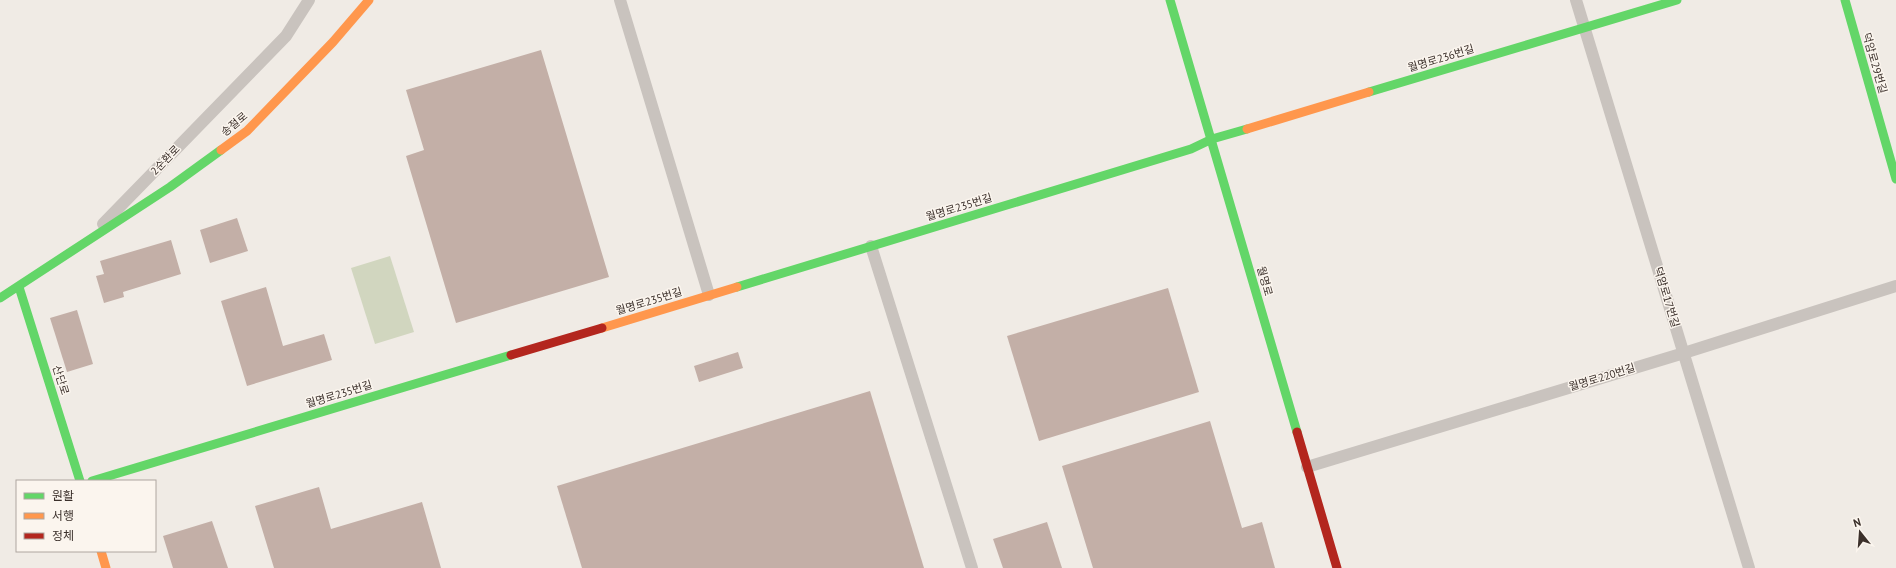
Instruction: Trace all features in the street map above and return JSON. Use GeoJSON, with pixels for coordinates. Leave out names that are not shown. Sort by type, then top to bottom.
{"type":"FeatureCollection","features":[{"type":"Feature","properties":{"kind":"street","name":"2순환로"},"geometry":{"type":"LineString","coordinates":[[0,298],[19,287],[90,238],[286,36],[309,0]]}},
{"type":"Feature","properties":{"kind":"street","name":"송절로"},"geometry":{"type":"LineString","coordinates":[[90,238],[170,187],[247,131],[333,42],[369,0]]}},
{"type":"Feature","properties":{"kind":"street"},"geometry":{"type":"LineString","coordinates":[[620,0],[709,295]]}},
{"type":"Feature","properties":{"kind":"street","name":"월명로"},"geometry":{"type":"LineString","coordinates":[[1170,0],[1337,568]]}},
{"type":"Feature","properties":{"kind":"street","name":"덕암로17번길"},"geometry":{"type":"LineString","coordinates":[[1576,0],[1749,568]]}},
{"type":"Feature","properties":{"kind":"street","name":"월명로236번길"},"geometry":{"type":"LineString","coordinates":[[1212,139],[1677,0]]}},
{"type":"Feature","properties":{"kind":"street","name":"덕암로29번길"},"geometry":{"type":"LineString","coordinates":[[1845,0],[1896,179]]}},
{"type":"Feature","properties":{"kind":"street","name":"월명로235번길"},"geometry":{"type":"LineString","coordinates":[[95,480],[1191,149],[1212,139]]}},
{"type":"Feature","properties":{"kind":"street"},"geometry":{"type":"LineString","coordinates":[[871,246],[972,568]]}},
{"type":"Feature","properties":{"kind":"street","name":"월명로220번길"},"geometry":{"type":"LineString","coordinates":[[1307,467],[1896,286]]}},
{"type":"Feature","properties":{"kind":"street","name":"산단로"},"geometry":{"type":"LineString","coordinates":[[19,287],[80,480]]}},
{"type":"Feature","properties":{"kind":"street"},"geometry":{"type":"LineString","coordinates":[[101,552],[106,568]]}},
{"type":"Feature","properties":{"kind":"green space"},"geometry":{"type":"Polygon","coordinates":[[[390,256],[414,332],[375,344],[351,268],[390,256]]]}},
{"type":"Feature","properties":{"kind":"building"},"geometry":{"type":"Polygon","coordinates":[[[541,50],[609,277],[456,323],[406,156],[424,150],[406,90],[541,50]]]}},
{"type":"Feature","properties":{"kind":"building"},"geometry":{"type":"Polygon","coordinates":[[[237,218],[248,251],[210,263],[200,230],[237,218]]]}},
{"type":"Feature","properties":{"kind":"building"},"geometry":{"type":"Polygon","coordinates":[[[171,240],[181,274],[123,292],[124,297],[104,303],[96,276],[104,274],[100,261],[171,240]]]}},
{"type":"Feature","properties":{"kind":"building"},"geometry":{"type":"Polygon","coordinates":[[[266,287],[283,346],[324,334],[332,360],[247,386],[221,301],[266,287]]]}},
{"type":"Feature","properties":{"kind":"building"},"geometry":{"type":"Polygon","coordinates":[[[1168,288],[1199,392],[1039,441],[1007,336],[1168,288]]]}},
{"type":"Feature","properties":{"kind":"building"},"geometry":{"type":"Polygon","coordinates":[[[77,310],[93,364],[67,372],[50,318],[77,310]]]}},
{"type":"Feature","properties":{"kind":"building"},"geometry":{"type":"Polygon","coordinates":[[[738,352],[743,368],[699,382],[694,366],[738,352]]]}},
{"type":"Feature","properties":{"kind":"building"},"geometry":{"type":"Polygon","coordinates":[[[870,391],[924,568],[582,568],[557,486],[870,391]]]}},
{"type":"Feature","properties":{"kind":"building"},"geometry":{"type":"Polygon","coordinates":[[[1210,421],[1242,528],[1262,522],[1275,568],[1093,568],[1062,466],[1210,421]]]}},
{"type":"Feature","properties":{"kind":"building"},"geometry":{"type":"Polygon","coordinates":[[[319,487],[331,529],[422,502],[441,568],[274,568],[255,506],[319,487]]]}},
{"type":"Feature","properties":{"kind":"building"},"geometry":{"type":"Polygon","coordinates":[[[212,521],[228,568],[173,568],[163,536],[212,521]]]}},
{"type":"Feature","properties":{"kind":"building"},"geometry":{"type":"Polygon","coordinates":[[[1047,522],[1062,568],[1003,568],[993,539],[1047,522]]]}},
{"type":"Feature","properties":{"kind":"traffic: fast"},"geometry":{"type":"LineString","coordinates":[[1170,0],[1297,432]]}},
{"type":"Feature","properties":{"kind":"traffic: fast"},"geometry":{"type":"LineString","coordinates":[[1369,92],[1677,0]]}},
{"type":"Feature","properties":{"kind":"traffic: fast"},"geometry":{"type":"LineString","coordinates":[[1845,0],[1896,179]]}},
{"type":"Feature","properties":{"kind":"traffic: fast"},"geometry":{"type":"LineString","coordinates":[[737,287],[1191,149],[1212,139],[1247,129]]}},
{"type":"Feature","properties":{"kind":"traffic: fast"},"geometry":{"type":"LineString","coordinates":[[0,298],[170,187],[221,150]]}},
{"type":"Feature","properties":{"kind":"traffic: fast"},"geometry":{"type":"LineString","coordinates":[[19,287],[80,480]]}},
{"type":"Feature","properties":{"kind":"traffic: fast"},"geometry":{"type":"LineString","coordinates":[[95,480],[511,355]]}},
{"type":"Feature","properties":{"kind":"traffic: slow"},"geometry":{"type":"LineString","coordinates":[[221,150],[247,131],[333,42],[369,0]]}},
{"type":"Feature","properties":{"kind":"traffic: slow"},"geometry":{"type":"LineString","coordinates":[[1247,129],[1369,92]]}},
{"type":"Feature","properties":{"kind":"traffic: slow"},"geometry":{"type":"LineString","coordinates":[[602,328],[737,287]]}},
{"type":"Feature","properties":{"kind":"traffic: slow"},"geometry":{"type":"LineString","coordinates":[[101,552],[106,568]]}},
{"type":"Feature","properties":{"kind":"traffic: jam"},"geometry":{"type":"LineString","coordinates":[[511,355],[602,328]]}},
{"type":"Feature","properties":{"kind":"traffic: jam"},"geometry":{"type":"LineString","coordinates":[[1297,432],[1337,568]]}}]}
